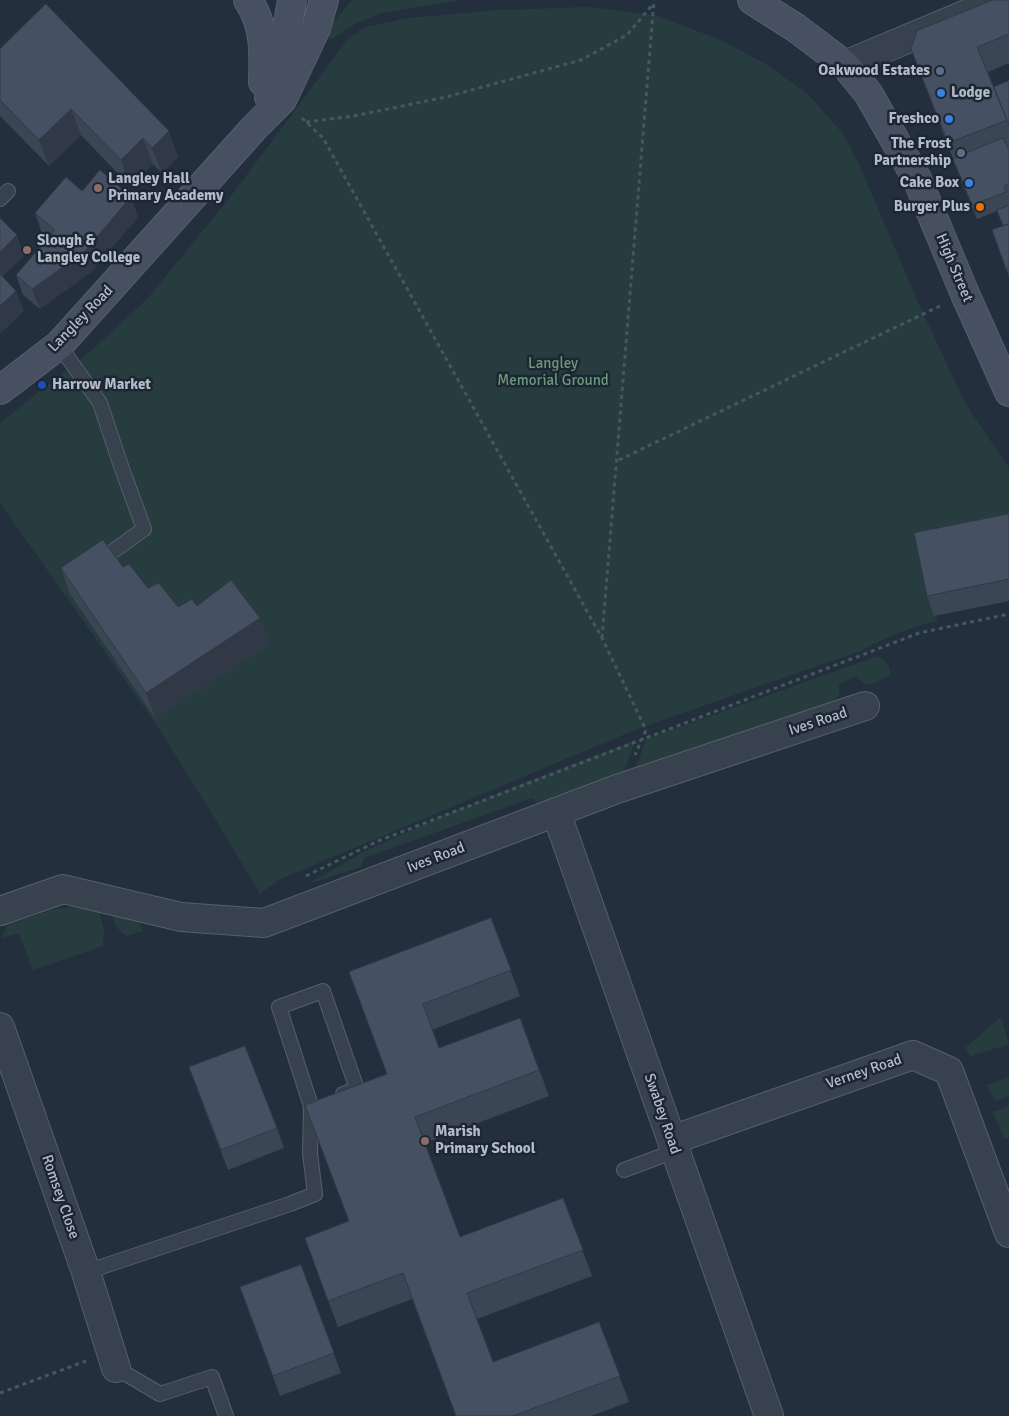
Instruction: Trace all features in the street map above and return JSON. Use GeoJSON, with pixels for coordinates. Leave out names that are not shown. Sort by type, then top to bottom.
{"type":"FeatureCollection","features":[{"type":"Feature","properties":{"kind":"street"},"geometry":{"type":"LineString","coordinates":[[248,0],[255,10],[261,25],[264,54],[263,83],[254,128]]}},
{"type":"Feature","properties":{"kind":"street","name":"Langley Road"},"geometry":{"type":"LineString","coordinates":[[254,128],[271,93],[292,0]]}},
{"type":"Feature","properties":{"kind":"street","name":"Langley Road"},"geometry":{"type":"LineString","coordinates":[[0,390],[58,345],[254,128],[282,100],[316,28],[324,0]]}},
{"type":"Feature","properties":{"kind":"street","name":"High Street"},"geometry":{"type":"LineString","coordinates":[[752,0],[796,28],[845,64],[868,93],[917,179],[965,294],[1009,392]]}},
{"type":"Feature","properties":{"kind":"street"},"geometry":{"type":"LineString","coordinates":[[845,64],[1000,0]]}},
{"type":"Feature","properties":{"kind":"street","name":"Ives Road"},"geometry":{"type":"LineString","coordinates":[[0,911],[63,889],[181,917],[264,923],[618,789],[852,705]]}},
{"type":"Feature","properties":{"kind":"street","name":"Swabey Road"},"geometry":{"type":"LineString","coordinates":[[556,812],[769,1416]]}},
{"type":"Feature","properties":{"kind":"street","name":"Romsey Close"},"geometry":{"type":"LineString","coordinates":[[0,1026],[86,1272],[114,1360]]}},
{"type":"Feature","properties":{"kind":"street","name":"Verney Road"},"geometry":{"type":"LineString","coordinates":[[673,1146],[913,1055],[949,1072],[1009,1234]]}},
{"type":"Feature","properties":{"kind":"lane"},"geometry":{"type":"LineString","coordinates":[[58,345],[100,403],[144,529],[90,567]]}},
{"type":"Feature","properties":{"kind":"lane"},"geometry":{"type":"LineString","coordinates":[[86,1272],[315,1194],[310,1153],[320,1102],[279,1007],[323,991],[357,1088],[320,1102]]}},
{"type":"Feature","properties":{"kind":"lane"},"geometry":{"type":"LineString","coordinates":[[624,1170],[673,1146]]}},
{"type":"Feature","properties":{"kind":"lane"},"geometry":{"type":"LineString","coordinates":[[114,1360],[160,1394],[212,1377],[226,1416]]}},
{"type":"Feature","properties":{"kind":"path"},"geometry":{"type":"LineString","coordinates":[[306,122],[354,116],[446,97],[581,60],[627,35],[654,2]]}},
{"type":"Feature","properties":{"kind":"path"},"geometry":{"type":"LineString","coordinates":[[602,638],[654,2]]}},
{"type":"Feature","properties":{"kind":"path"},"geometry":{"type":"LineString","coordinates":[[282,100],[323,138],[602,638],[646,730],[618,789]]}},
{"type":"Feature","properties":{"kind":"path"},"geometry":{"type":"LineString","coordinates":[[618,460],[965,294]]}},
{"type":"Feature","properties":{"kind":"path"},"geometry":{"type":"LineString","coordinates":[[303,877],[378,842],[919,633],[1009,614]]}},
{"type":"Feature","properties":{"kind":"path"},"geometry":{"type":"LineString","coordinates":[[0,1392],[114,1360]]}},
{"type":"Feature","properties":{"kind":"green space"},"geometry":{"type":"Polygon","coordinates":[[[352,0],[461,0],[381,13],[357,23],[332,39],[327,37],[332,24],[352,0]]]}},
{"type":"Feature","properties":{"kind":"green space","name":"Langley Memorial Ground"},"geometry":{"type":"Polygon","coordinates":[[[589,7],[654,15],[716,38],[764,63],[808,94],[843,134],[859,164],[915,296],[965,403],[1009,468],[1009,533],[948,545],[938,527],[922,532],[937,621],[898,633],[860,651],[637,729],[278,880],[260,894],[156,724],[0,503],[0,423],[92,350],[148,298],[228,200],[349,38],[366,27],[408,18],[501,10],[589,7]]]}},
{"type":"Feature","properties":{"kind":"green space"},"geometry":{"type":"Polygon","coordinates":[[[878,656],[888,664],[891,675],[875,683],[866,685],[856,676],[839,684],[839,696],[831,702],[634,773],[646,739],[878,656]]]}},
{"type":"Feature","properties":{"kind":"green space"},"geometry":{"type":"Polygon","coordinates":[[[636,740],[620,780],[539,805],[532,798],[364,858],[361,867],[308,884],[365,851],[443,816],[636,740]]]}},
{"type":"Feature","properties":{"kind":"green space"},"geometry":{"type":"Polygon","coordinates":[[[71,907],[98,908],[104,930],[103,946],[33,970],[19,933],[2,938],[7,925],[51,910],[71,907]]]}},
{"type":"Feature","properties":{"kind":"green space"},"geometry":{"type":"Polygon","coordinates":[[[112,909],[137,917],[143,931],[127,936],[123,934],[114,921],[112,909]]]}},
{"type":"Feature","properties":{"kind":"green space"},"geometry":{"type":"Polygon","coordinates":[[[1001,1017],[1009,1044],[971,1056],[965,1048],[1001,1017]]]}},
{"type":"Feature","properties":{"kind":"green space"},"geometry":{"type":"Polygon","coordinates":[[[1009,1077],[1009,1096],[995,1101],[987,1085],[1009,1077]]]}},
{"type":"Feature","properties":{"kind":"green space"},"geometry":{"type":"Polygon","coordinates":[[[1009,1106],[1009,1138],[1004,1139],[993,1112],[1009,1106]]]}},
{"type":"Feature","properties":{"kind":"building"},"geometry":{"type":"Polygon","coordinates":[[[993,0],[1009,0],[1009,34],[977,47],[1007,120],[948,143],[911,49],[917,31],[993,0]]]}},
{"type":"Feature","properties":{"kind":"building"},"geometry":{"type":"Polygon","coordinates":[[[46,4],[169,131],[152,148],[143,138],[121,160],[71,109],[39,140],[0,100],[0,49],[46,4]]]}},
{"type":"Feature","properties":{"kind":"building"},"geometry":{"type":"Polygon","coordinates":[[[1009,81],[1009,126],[994,87],[1009,81]]]}},
{"type":"Feature","properties":{"kind":"building"},"geometry":{"type":"Polygon","coordinates":[[[1003,138],[1009,150],[1009,184],[1004,186],[1006,192],[972,205],[953,159],[1003,138]]]}},
{"type":"Feature","properties":{"kind":"building"},"geometry":{"type":"Polygon","coordinates":[[[100,170],[131,197],[84,252],[32,289],[16,275],[55,230],[35,213],[66,177],[82,191],[100,170]]]}},
{"type":"Feature","properties":{"kind":"building"},"geometry":{"type":"Polygon","coordinates":[[[1009,206],[1009,224],[1003,226],[997,210],[1009,206]]]}},
{"type":"Feature","properties":{"kind":"building"},"geometry":{"type":"Polygon","coordinates":[[[0,218],[17,235],[0,252],[0,218]]]}},
{"type":"Feature","properties":{"kind":"building"},"geometry":{"type":"Polygon","coordinates":[[[1009,224],[1009,268],[1006,269],[992,230],[1009,224]]]}},
{"type":"Feature","properties":{"kind":"building"},"geometry":{"type":"Polygon","coordinates":[[[0,274],[16,291],[0,306],[0,274]]]}},
{"type":"Feature","properties":{"kind":"building"},"geometry":{"type":"Polygon","coordinates":[[[1009,514],[1009,579],[927,596],[914,533],[1009,514]]]}},
{"type":"Feature","properties":{"kind":"building"},"geometry":{"type":"Polygon","coordinates":[[[103,540],[123,567],[129,564],[148,588],[159,583],[178,607],[192,599],[197,606],[231,580],[260,618],[146,693],[61,568],[103,540]]]}},
{"type":"Feature","properties":{"kind":"building"},"geometry":{"type":"Polygon","coordinates":[[[491,918],[511,970],[423,1004],[439,1048],[520,1018],[539,1070],[415,1117],[460,1237],[563,1198],[583,1250],[467,1293],[493,1362],[599,1322],[620,1376],[513,1416],[456,1416],[403,1273],[328,1301],[305,1238],[349,1221],[305,1105],[387,1074],[349,972],[491,918]]]}},
{"type":"Feature","properties":{"kind":"building"},"geometry":{"type":"Polygon","coordinates":[[[245,1046],[277,1128],[221,1150],[189,1067],[245,1046]]]}},
{"type":"Feature","properties":{"kind":"building"},"geometry":{"type":"Polygon","coordinates":[[[301,1265],[334,1353],[273,1376],[240,1287],[301,1265]]]}},
{"type":"Feature","properties":{"kind":"place","name":"Oakwood Estates"},"geometry":{"type":"Point","coordinates":[940,71]}},
{"type":"Feature","properties":{"kind":"place","name":"Lodge"},"geometry":{"type":"Point","coordinates":[941,93]}},
{"type":"Feature","properties":{"kind":"place","name":"Freshco"},"geometry":{"type":"Point","coordinates":[949,119]}},
{"type":"Feature","properties":{"kind":"place","name":"The Frost Partnership"},"geometry":{"type":"Point","coordinates":[961,153]}},
{"type":"Feature","properties":{"kind":"place","name":"Cake Box"},"geometry":{"type":"Point","coordinates":[969,183]}},
{"type":"Feature","properties":{"kind":"place","name":"Langley Hall Primary Academy"},"geometry":{"type":"Point","coordinates":[98,188]}},
{"type":"Feature","properties":{"kind":"place","name":"Burger Plus"},"geometry":{"type":"Point","coordinates":[980,207]}},
{"type":"Feature","properties":{"kind":"place","name":"Slough & Langley College"},"geometry":{"type":"Point","coordinates":[27,250]}},
{"type":"Feature","properties":{"kind":"place","name":"Harrow Market"},"geometry":{"type":"Point","coordinates":[42,385]}},
{"type":"Feature","properties":{"kind":"place","name":"Marish Primary School"},"geometry":{"type":"Point","coordinates":[425,1141]}}]}
